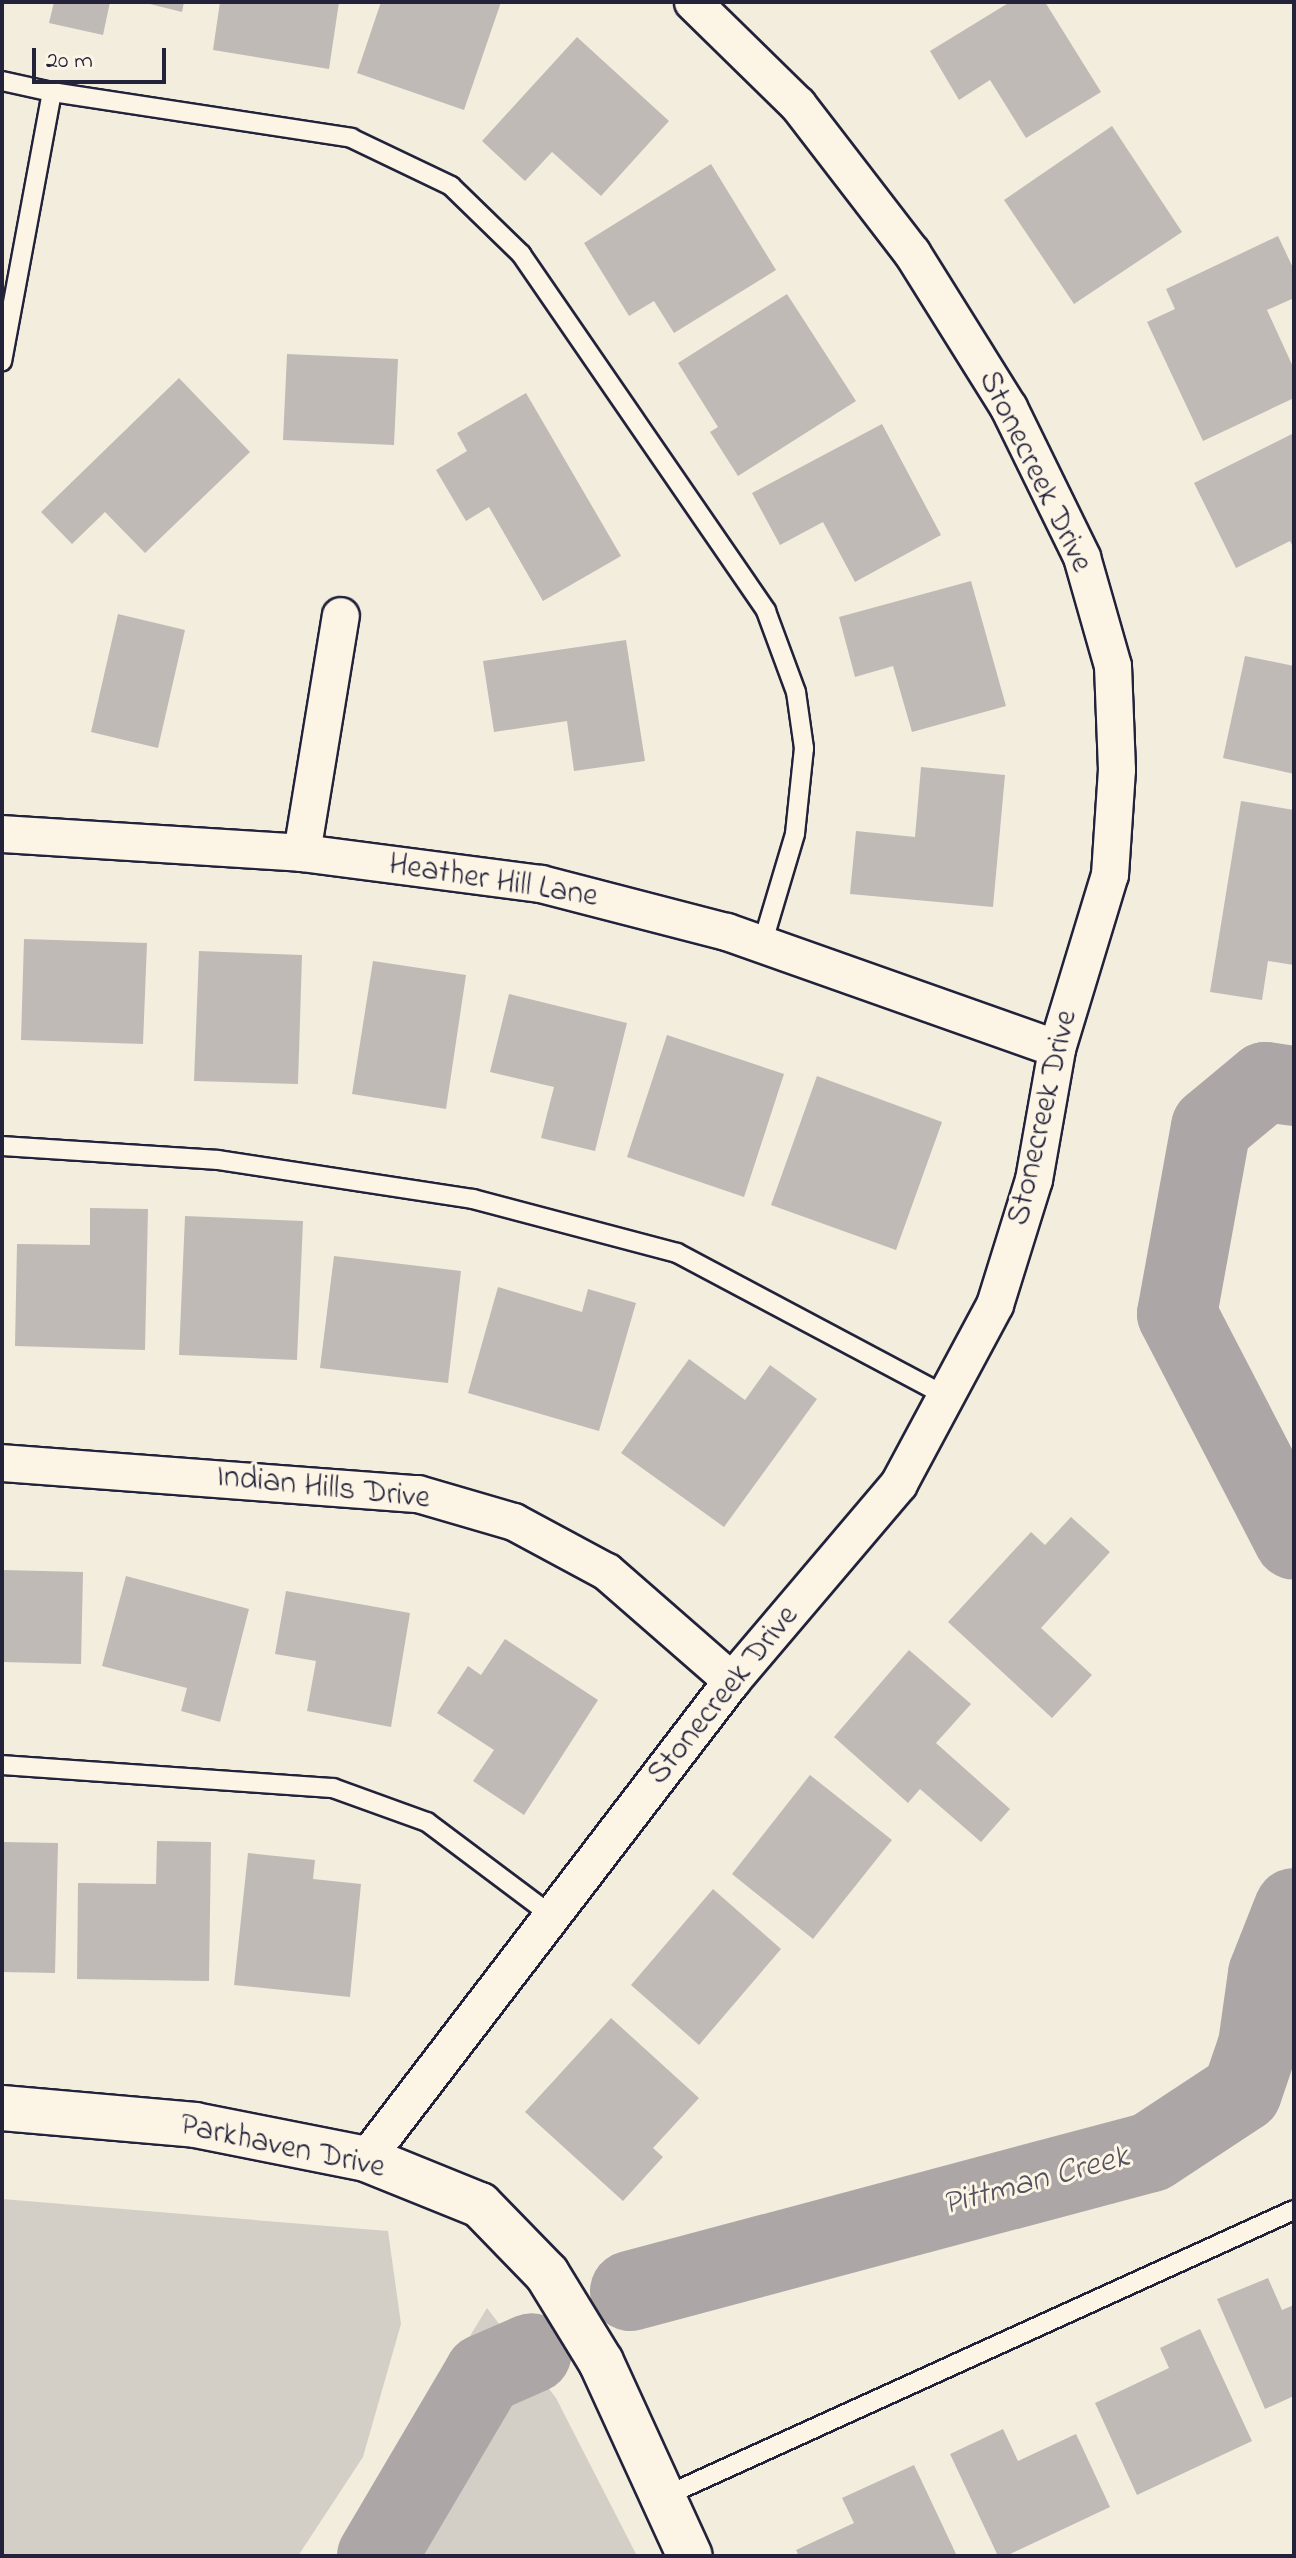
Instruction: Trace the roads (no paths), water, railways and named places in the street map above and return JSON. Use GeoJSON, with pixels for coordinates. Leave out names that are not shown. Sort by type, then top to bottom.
{"type":"FeatureCollection","features":[{"type":"Feature","properties":{"kind":"street","name":"Stonecreek Drive"},"geometry":{"type":"LineString","coordinates":[[366,2159],[732,1681],[899,1484],[999,1291],[1034,1180],[1057,1049],[1110,875],[1117,770],[1113,666],[1082,557],[1009,408],[912,253],[798,105],[693,2]]}},
{"type":"Feature","properties":{"kind":"street"},"geometry":{"type":"LineString","coordinates":[[302,853],[341,616]]}},
{"type":"Feature","properties":{"kind":"street","name":"Heather Hill Lane"},"geometry":{"type":"LineString","coordinates":[[2,834],[302,853],[541,884],[762,945],[1057,1049]]}},
{"type":"Feature","properties":{"kind":"street","name":"Indian Hills Drive"},"geometry":{"type":"LineString","coordinates":[[2,1463],[418,1494],[514,1522],[607,1572],[732,1681]]}},
{"type":"Feature","properties":{"kind":"street","name":"Parkhaven Drive"},"geometry":{"type":"LineString","coordinates":[[2,2108],[195,2125],[366,2159],[480,2205],[547,2274],[601,2362],[690,2556]]}},
{"type":"Feature","properties":{"kind":"lane"},"geometry":{"type":"LineString","coordinates":[[2,81],[52,92],[351,138],[451,186],[521,254],[766,611],[796,692],[804,748],[795,834],[762,945]]}},
{"type":"Feature","properties":{"kind":"lane"},"geometry":{"type":"LineString","coordinates":[[2,361],[52,92]]}},
{"type":"Feature","properties":{"kind":"lane"},"geometry":{"type":"LineString","coordinates":[[2,1146],[218,1160],[473,1199],[677,1253],[946,1396]]}},
{"type":"Feature","properties":{"kind":"lane"},"geometry":{"type":"LineString","coordinates":[[2,1765],[333,1788],[427,1822],[552,1916]]}},
{"type":"Feature","properties":{"kind":"lane"},"geometry":{"type":"LineString","coordinates":[[663,2497],[1294,2210]]}},
{"type":"Feature","properties":{"kind":"waterway","name":"Pittman Creek"},"geometry":{"type":"LineString","coordinates":[[1294,1086],[1265,1082],[1211,1127],[1177,1314],[1294,1540]]}},
{"type":"Feature","properties":{"kind":"waterway","name":"Pittman Creek"},"geometry":{"type":"LineString","coordinates":[[630,2291],[1151,2152],[1242,2092],[1258,2045],[1268,1974],[1294,1908]]}},
{"type":"Feature","properties":{"kind":"waterway","name":"Pittman Creek"},"geometry":{"type":"LineString","coordinates":[[377,2556],[484,2374],[532,2353]]}}]}
